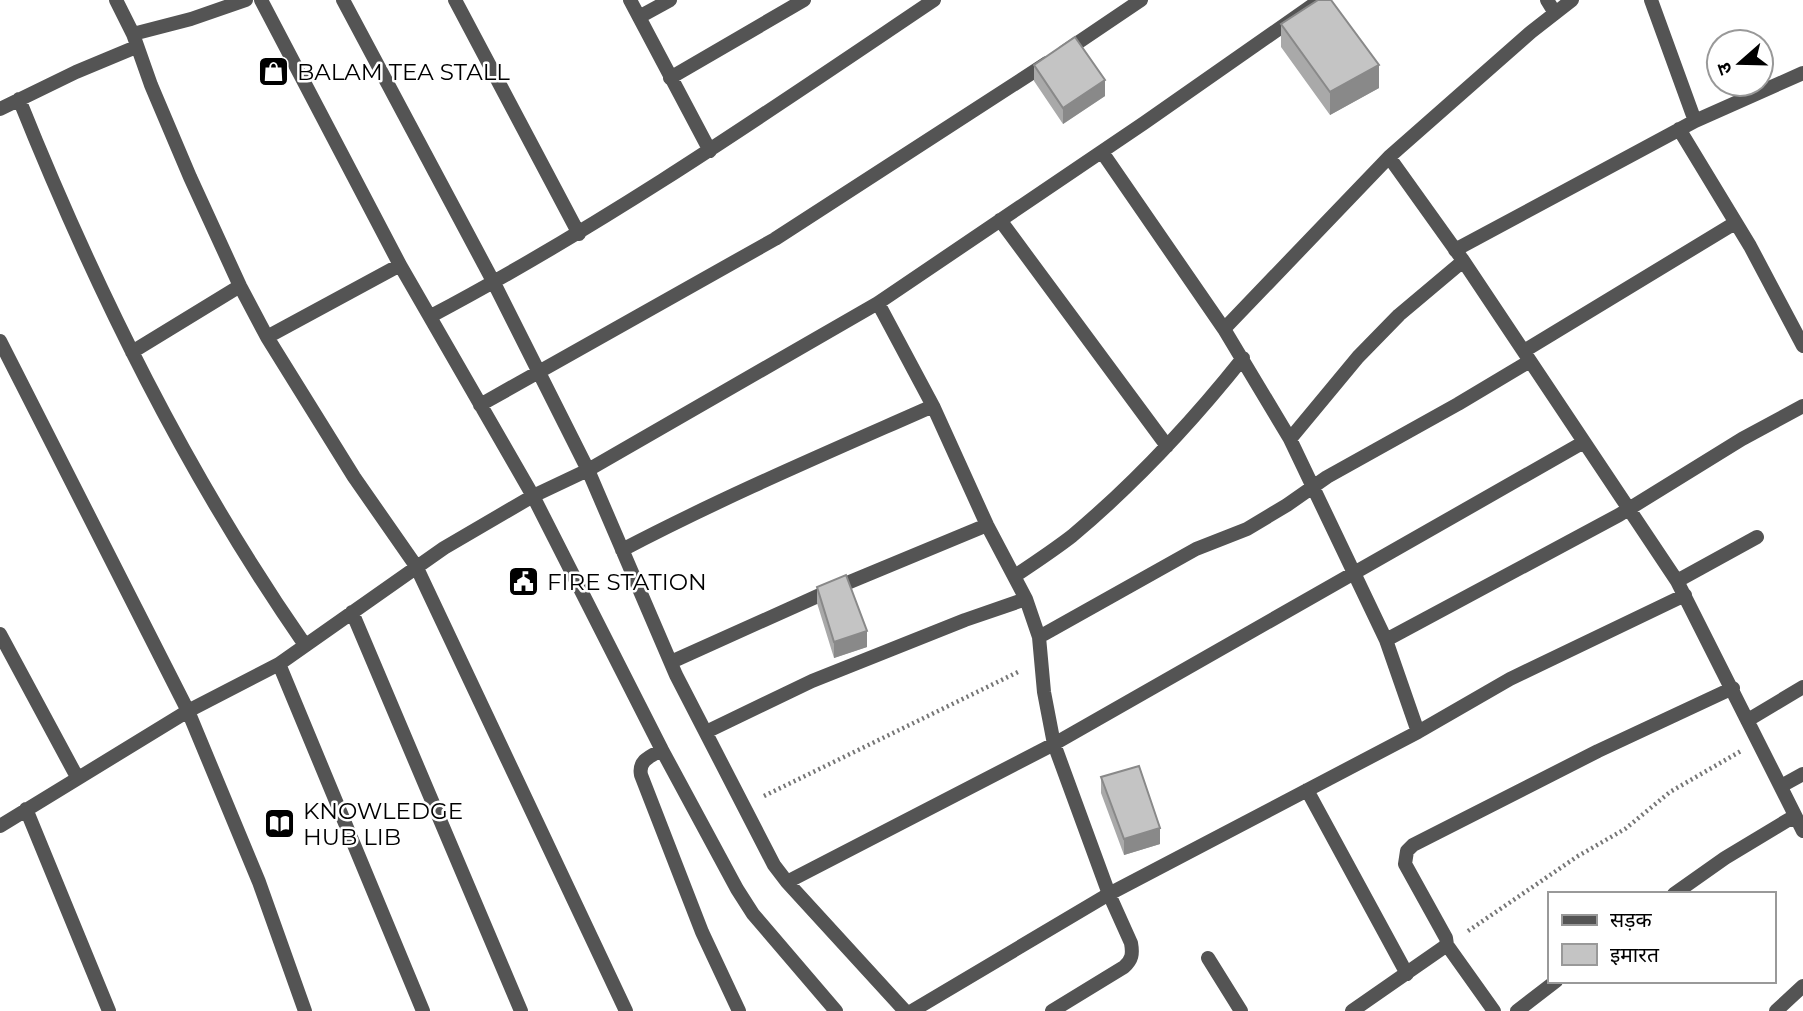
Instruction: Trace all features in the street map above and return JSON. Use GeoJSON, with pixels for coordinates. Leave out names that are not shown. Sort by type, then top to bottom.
{"type":"FeatureCollection","features":[{"type":"Feature","properties":{"kind":"street"},"geometry":{"type":"LineString","coordinates":[[116,0],[190,177],[240,286],[267,337],[354,477],[416,566],[626,1011]]}},
{"type":"Feature","properties":{"kind":"street"},"geometry":{"type":"LineString","coordinates":[[0,109],[134,41],[246,0]]}},
{"type":"Feature","properties":{"kind":"street"},"geometry":{"type":"LineString","coordinates":[[261,0],[400,265],[533,496],[662,750],[753,915],[836,1011]]}},
{"type":"Feature","properties":{"kind":"street"},"geometry":{"type":"LineString","coordinates":[[343,0],[494,283],[587,470],[671,662],[774,865],[905,1011]]}},
{"type":"Feature","properties":{"kind":"street"},"geometry":{"type":"LineString","coordinates":[[455,0],[579,234]]}},
{"type":"Feature","properties":{"kind":"street"},"geometry":{"type":"LineString","coordinates":[[630,0],[710,151]]}},
{"type":"Feature","properties":{"kind":"street"},"geometry":{"type":"LineString","coordinates":[[639,17],[670,0]]}},
{"type":"Feature","properties":{"kind":"street"},"geometry":{"type":"LineString","coordinates":[[670,78],[804,0]]}},
{"type":"Feature","properties":{"kind":"street"},"geometry":{"type":"LineString","coordinates":[[431,316],[579,234],[710,151],[934,0]]}},
{"type":"Feature","properties":{"kind":"street"},"geometry":{"type":"LineString","coordinates":[[480,405],[775,239],[1142,0]]}},
{"type":"Feature","properties":{"kind":"street"},"geometry":{"type":"LineString","coordinates":[[0,826],[188,711],[279,664],[416,566],[533,496],[587,470],[878,303],[1102,152],[1320,0]]}},
{"type":"Feature","properties":{"kind":"street"},"geometry":{"type":"LineString","coordinates":[[1547,0],[1555,13]]}},
{"type":"Feature","properties":{"kind":"street"},"geometry":{"type":"LineString","coordinates":[[1224,329],[1389,157],[1467,86],[1572,0]]}},
{"type":"Feature","properties":{"kind":"street"},"geometry":{"type":"LineString","coordinates":[[1651,0],[1695,121]]}},
{"type":"Feature","properties":{"kind":"street"},"geometry":{"type":"LineString","coordinates":[[1459,255],[1679,129],[1803,73]]}},
{"type":"Feature","properties":{"kind":"street"},"geometry":{"type":"LineString","coordinates":[[19,99],[76,235],[132,352],[218,513],[305,645]]}},
{"type":"Feature","properties":{"kind":"street"},"geometry":{"type":"LineString","coordinates":[[1679,129],[1735,222],[1803,346]]}},
{"type":"Feature","properties":{"kind":"street"},"geometry":{"type":"LineString","coordinates":[[1102,152],[1243,358],[1290,439],[1386,640],[1418,732]]}},
{"type":"Feature","properties":{"kind":"street"},"geometry":{"type":"LineString","coordinates":[[1389,157],[1459,255],[1677,581],[1800,825]]}},
{"type":"Feature","properties":{"kind":"street"},"geometry":{"type":"LineString","coordinates":[[1000,220],[1167,446]]}},
{"type":"Feature","properties":{"kind":"street"},"geometry":{"type":"LineString","coordinates":[[1039,637],[1196,550],[1247,529],[1527,356],[1735,222]]}},
{"type":"Feature","properties":{"kind":"street"},"geometry":{"type":"LineString","coordinates":[[1290,439],[1358,357],[1399,315],[1462,262],[1459,255]]}},
{"type":"Feature","properties":{"kind":"street"},"geometry":{"type":"LineString","coordinates":[[267,337],[400,265]]}},
{"type":"Feature","properties":{"kind":"street"},"geometry":{"type":"LineString","coordinates":[[132,352],[240,286]]}},
{"type":"Feature","properties":{"kind":"street"},"geometry":{"type":"LineString","coordinates":[[878,303],[933,406],[987,524],[1026,599],[1039,637],[1054,744],[1109,894],[1131,943],[1133,952],[1124,968],[1052,1011]]}},
{"type":"Feature","properties":{"kind":"street"},"geometry":{"type":"LineString","coordinates":[[0,341],[188,711],[259,882],[305,1011]]}},
{"type":"Feature","properties":{"kind":"street"},"geometry":{"type":"LineString","coordinates":[[1015,576],[1070,537],[1123,491],[1201,411],[1243,358]]}},
{"type":"Feature","properties":{"kind":"street"},"geometry":{"type":"LineString","coordinates":[[622,550],[824,453],[933,406]]}},
{"type":"Feature","properties":{"kind":"street"},"geometry":{"type":"LineString","coordinates":[[1386,640],[1629,509],[1742,439],[1803,406]]}},
{"type":"Feature","properties":{"kind":"street"},"geometry":{"type":"LineString","coordinates":[[787,882],[1054,744],[1584,442]]}},
{"type":"Feature","properties":{"kind":"street"},"geometry":{"type":"LineString","coordinates":[[671,662],[987,524]]}},
{"type":"Feature","properties":{"kind":"street"},"geometry":{"type":"LineString","coordinates":[[1677,581],[1757,537]]}},
{"type":"Feature","properties":{"kind":"street"},"geometry":{"type":"LineString","coordinates":[[912,1011],[1109,894],[1418,732],[1510,679],[1685,595]]}},
{"type":"Feature","properties":{"kind":"street"},"geometry":{"type":"LineString","coordinates":[[706,732],[812,681],[965,620],[1026,599]]}},
{"type":"Feature","properties":{"kind":"street"},"geometry":{"type":"LineString","coordinates":[[352,612],[520,1011]]}},
{"type":"Feature","properties":{"kind":"street"},"geometry":{"type":"LineString","coordinates":[[0,634],[77,777]]}},
{"type":"Feature","properties":{"kind":"street"},"geometry":{"type":"LineString","coordinates":[[279,664],[423,1011]]}},
{"type":"Feature","properties":{"kind":"street"},"geometry":{"type":"LineString","coordinates":[[1748,720],[1803,687]]}},
{"type":"Feature","properties":{"kind":"street"},"geometry":{"type":"LineString","coordinates":[[1494,1011],[1447,946],[1446,938],[1405,864],[1407,851],[1413,845],[1598,751],[1732,688]]}},
{"type":"Feature","properties":{"kind":"street"},"geometry":{"type":"LineString","coordinates":[[662,750],[642,763],[639,768],[641,775],[702,932],[739,1011]]}},
{"type":"Feature","properties":{"kind":"street"},"geometry":{"type":"LineString","coordinates":[[1781,786],[1803,774]]}},
{"type":"Feature","properties":{"kind":"street"},"geometry":{"type":"LineString","coordinates":[[1307,790],[1407,974]]}},
{"type":"Feature","properties":{"kind":"street"},"geometry":{"type":"LineString","coordinates":[[26,809],[109,1011]]}},
{"type":"Feature","properties":{"kind":"street"},"geometry":{"type":"LineString","coordinates":[[1677,892],[1725,858],[1788,820],[1800,825]]}},
{"type":"Feature","properties":{"kind":"street"},"geometry":{"type":"LineString","coordinates":[[1352,1011],[1447,946]]}},
{"type":"Feature","properties":{"kind":"street"},"geometry":{"type":"LineString","coordinates":[[1208,958],[1241,1011]]}},
{"type":"Feature","properties":{"kind":"street"},"geometry":{"type":"LineString","coordinates":[[1517,1011],[1553,983]]}},
{"type":"Feature","properties":{"kind":"street"},"geometry":{"type":"LineString","coordinates":[[1776,1011],[1803,986]]}},
{"type":"Feature","properties":{"kind":"path"},"geometry":{"type":"LineString","coordinates":[[744,806],[1009,675],[1041,663]]}},
{"type":"Feature","properties":{"kind":"path"},"geometry":{"type":"LineString","coordinates":[[1447,946],[1578,856],[1625,829],[1670,792],[1731,758],[1758,738]]}},
{"type":"Feature","properties":{"kind":"building"},"geometry":{"type":"Polygon","coordinates":[[[1318,0],[1331,0],[1379,65],[1330,92],[1281,24],[1318,0]]]}},
{"type":"Feature","properties":{"kind":"building"},"geometry":{"type":"Polygon","coordinates":[[[1075,37],[1105,80],[1063,108],[1034,65],[1075,37]]]}},
{"type":"Feature","properties":{"kind":"building"},"geometry":{"type":"Polygon","coordinates":[[[846,575],[867,631],[834,642],[817,587],[846,575]]]}},
{"type":"Feature","properties":{"kind":"building"},"geometry":{"type":"Polygon","coordinates":[[[1139,766],[1160,828],[1124,839],[1101,777],[1139,766]]]}},
{"type":"Feature","properties":{"kind":"place","name":"BALAM TEA STALL"},"geometry":{"type":"Point","coordinates":[274,72]}},
{"type":"Feature","properties":{"kind":"place","name":"FIRE STATION"},"geometry":{"type":"Point","coordinates":[524,582]}},
{"type":"Feature","properties":{"kind":"place","name":"KNOWLEDGE HUB LIB"},"geometry":{"type":"Point","coordinates":[280,824]}}]}
